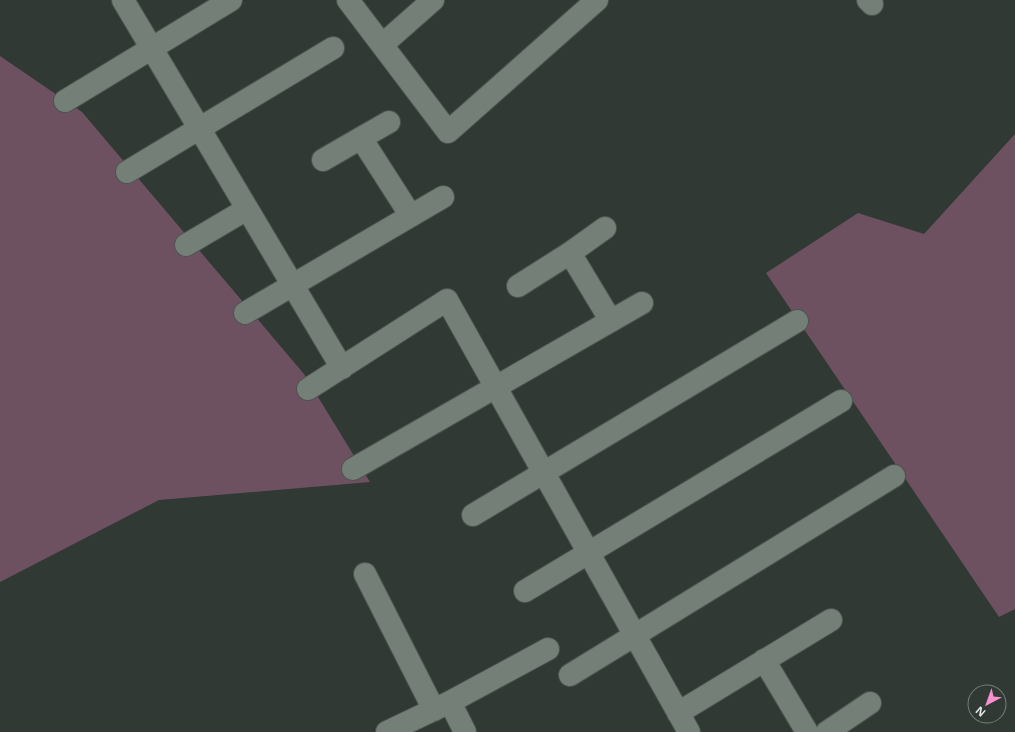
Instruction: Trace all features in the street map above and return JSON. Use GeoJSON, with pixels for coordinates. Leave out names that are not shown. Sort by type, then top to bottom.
{"type":"FeatureCollection","features":[{"type":"Feature","properties":{"kind":"street"},"geometry":{"type":"LineString","coordinates":[[123,0],[342,368]]}},
{"type":"Feature","properties":{"kind":"street"},"geometry":{"type":"LineString","coordinates":[[65,101],[231,0]]}},
{"type":"Feature","properties":{"kind":"street"},"geometry":{"type":"LineString","coordinates":[[348,0],[448,132],[596,0]]}},
{"type":"Feature","properties":{"kind":"street"},"geometry":{"type":"LineString","coordinates":[[382,45],[433,0]]}},
{"type":"Feature","properties":{"kind":"street"},"geometry":{"type":"LineString","coordinates":[[128,172],[333,48]]}},
{"type":"Feature","properties":{"kind":"street"},"geometry":{"type":"LineString","coordinates":[[323,160],[389,122]]}},
{"type":"Feature","properties":{"kind":"street"},"geometry":{"type":"LineString","coordinates":[[362,138],[411,216]]}},
{"type":"Feature","properties":{"kind":"street"},"geometry":{"type":"LineString","coordinates":[[245,313],[443,197]]}},
{"type":"Feature","properties":{"kind":"street"},"geometry":{"type":"LineString","coordinates":[[186,245],[248,209]]}},
{"type":"Feature","properties":{"kind":"street"},"geometry":{"type":"LineString","coordinates":[[518,286],[570,253],[605,228]]}},
{"type":"Feature","properties":{"kind":"street"},"geometry":{"type":"LineString","coordinates":[[570,253],[611,321]]}},
{"type":"Feature","properties":{"kind":"street"},"geometry":{"type":"LineString","coordinates":[[308,389],[446,300],[689,732]]}},
{"type":"Feature","properties":{"kind":"street"},"geometry":{"type":"LineString","coordinates":[[353,470],[642,303]]}},
{"type":"Feature","properties":{"kind":"street"},"geometry":{"type":"LineString","coordinates":[[473,515],[797,321]]}},
{"type":"Feature","properties":{"kind":"street"},"geometry":{"type":"LineString","coordinates":[[525,591],[841,401]]}},
{"type":"Feature","properties":{"kind":"street"},"geometry":{"type":"LineString","coordinates":[[570,676],[894,476]]}},
{"type":"Feature","properties":{"kind":"street"},"geometry":{"type":"LineString","coordinates":[[365,574],[442,706],[465,732]]}},
{"type":"Feature","properties":{"kind":"street"},"geometry":{"type":"LineString","coordinates":[[678,713],[831,620]]}},
{"type":"Feature","properties":{"kind":"street"},"geometry":{"type":"LineString","coordinates":[[387,732],[442,706],[548,649]]}},
{"type":"Feature","properties":{"kind":"street"},"geometry":{"type":"LineString","coordinates":[[764,660],[807,732]]}},
{"type":"Feature","properties":{"kind":"street"},"geometry":{"type":"LineString","coordinates":[[827,732],[870,704]]}},
{"type":"Feature","properties":{"kind":"shaded area"},"geometry":{"type":"Polygon","coordinates":[[[0,56],[82,112],[304,374],[370,482],[159,500],[0,582],[0,56]]]}},
{"type":"Feature","properties":{"kind":"shaded area"},"geometry":{"type":"Polygon","coordinates":[[[1015,134],[1015,609],[999,617],[766,273],[858,213],[924,234],[1015,134]]]}}]}
